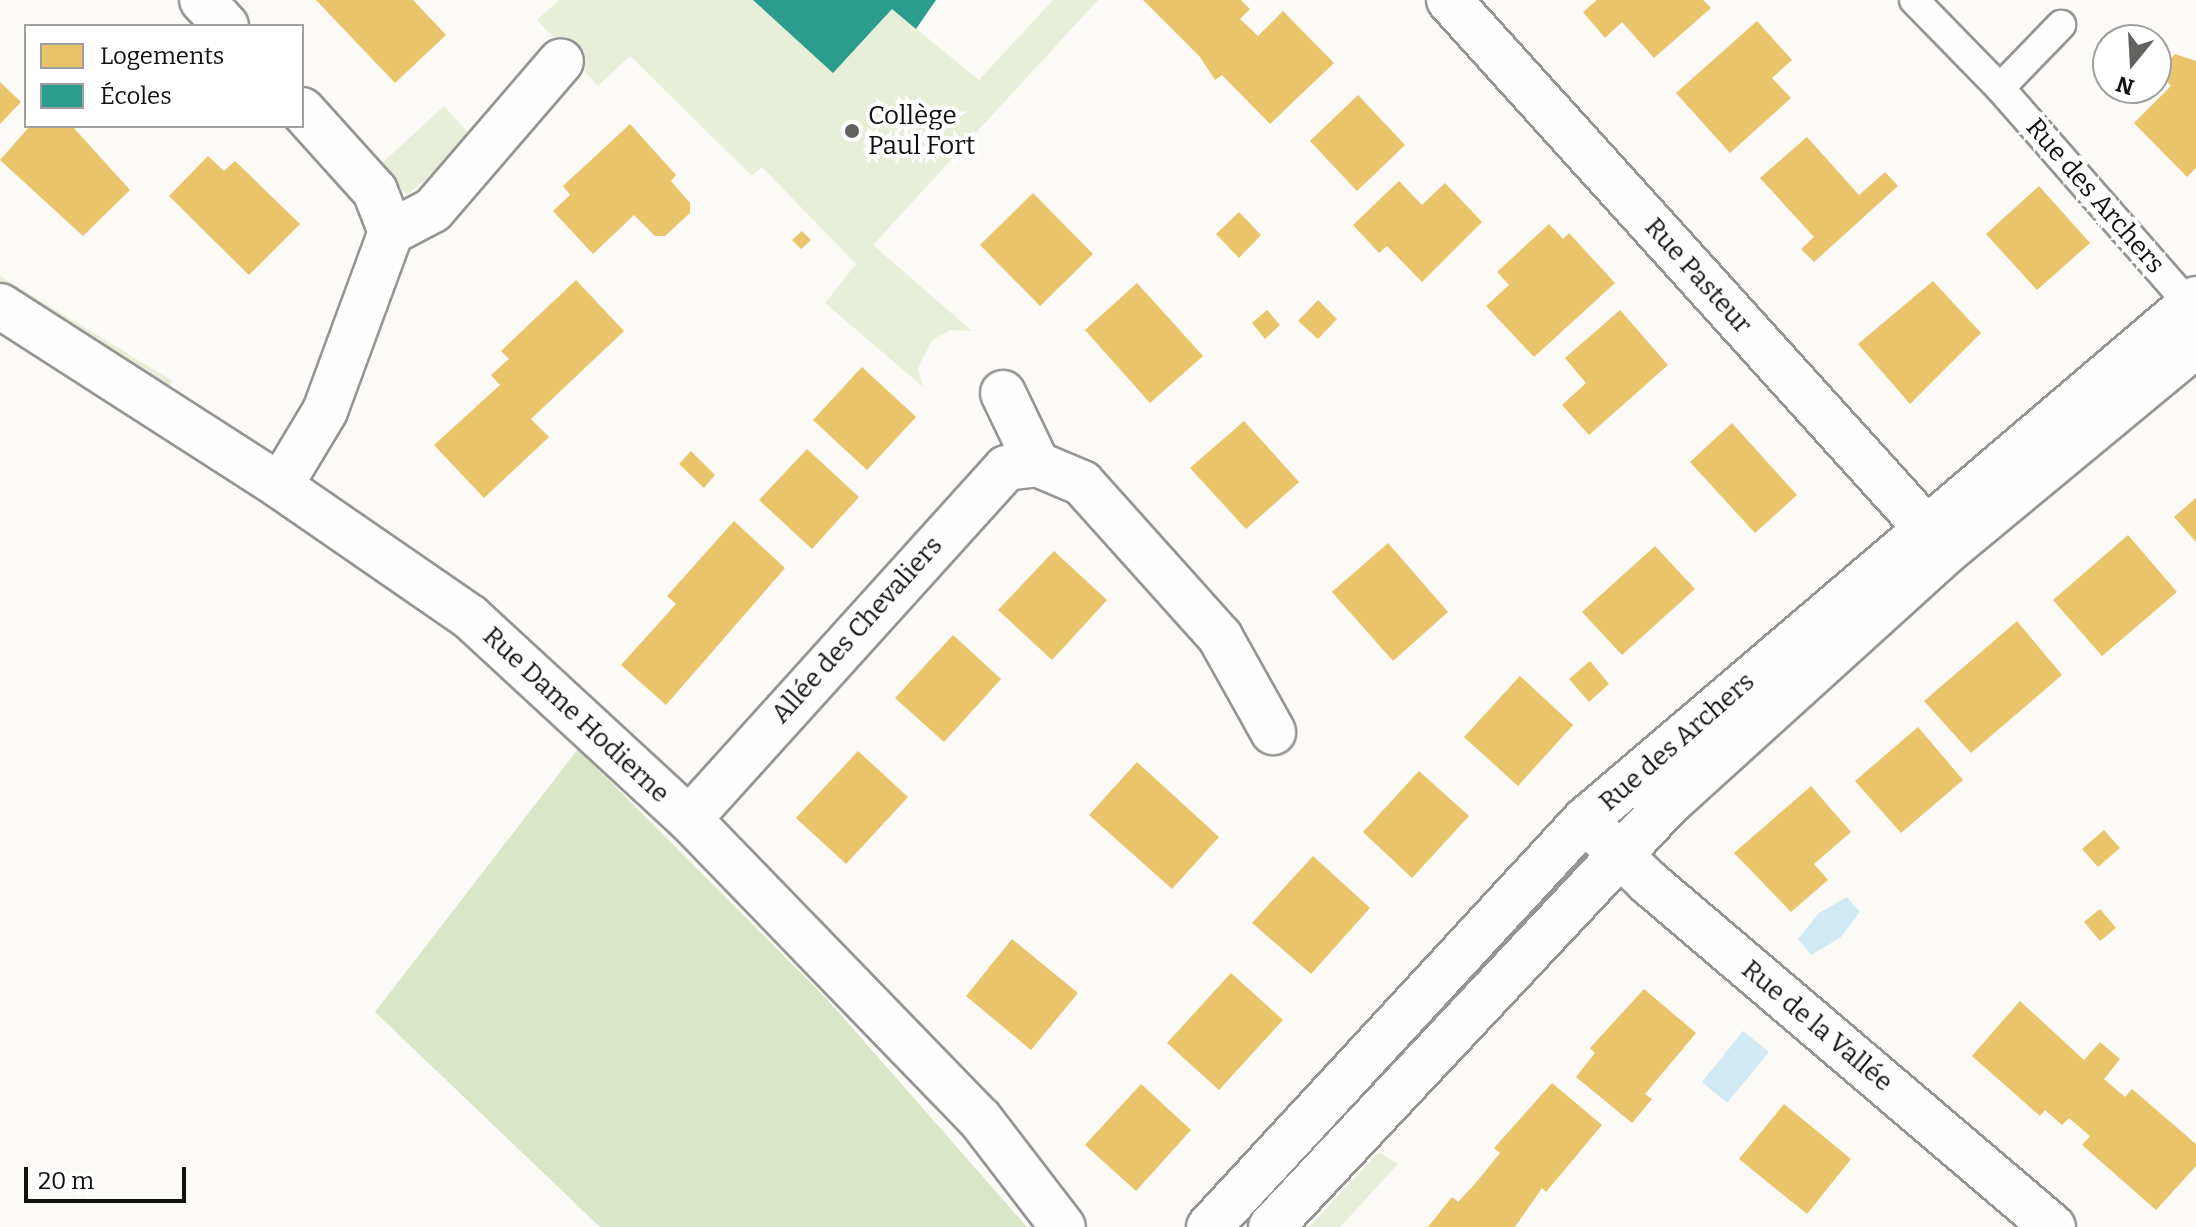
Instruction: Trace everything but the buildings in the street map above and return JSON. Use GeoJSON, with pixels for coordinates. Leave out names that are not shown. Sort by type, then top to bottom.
{"type":"FeatureCollection","features":[{"type":"Feature","properties":{"kind":"street"},"geometry":{"type":"LineString","coordinates":[[202,0],[224,24]]}},
{"type":"Feature","properties":{"kind":"street","name":"Rue Pasteur"},"geometry":{"type":"LineString","coordinates":[[1449,0],[1937,540]]}},
{"type":"Feature","properties":{"kind":"street"},"geometry":{"type":"LineString","coordinates":[[391,232],[433,210],[561,61]]}},
{"type":"Feature","properties":{"kind":"street"},"geometry":{"type":"LineString","coordinates":[[280,486],[325,411],[391,232],[375,191],[304,112]]}},
{"type":"Feature","properties":{"kind":"street","name":"Rue Dame Hodierne"},"geometry":{"type":"LineString","coordinates":[[0,306],[280,486],[470,617],[689,819],[980,1119],[1063,1227]]}},
{"type":"Feature","properties":{"kind":"street","name":"Rue des Archers"},"geometry":{"type":"LineString","coordinates":[[1209,1227],[1585,820],[1937,540],[2194,315]]}},
{"type":"Feature","properties":{"kind":"street"},"geometry":{"type":"LineString","coordinates":[[1003,393],[1037,464],[1082,483],[1220,637],[1273,732]]}},
{"type":"Feature","properties":{"kind":"street","name":"Allée des Chevaliers"},"geometry":{"type":"LineString","coordinates":[[689,819],[986,486],[1006,468],[1037,464]]}},
{"type":"Feature","properties":{"kind":"street","name":"Rue des Archers"},"geometry":{"type":"LineString","coordinates":[[1271,1227],[1618,853],[1937,540]]}},
{"type":"Feature","properties":{"kind":"street","name":"Rue de la Vallée"},"geometry":{"type":"LineString","coordinates":[[1585,820],[1618,853],[2053,1227]]}},
{"type":"Feature","properties":{"kind":"lane","name":"Rue des Archers"},"geometry":{"type":"LineString","coordinates":[[1914,0],[2000,88],[2194,315]]}},
{"type":"Feature","properties":{"kind":"lane"},"geometry":{"type":"LineString","coordinates":[[2000,88],[2061,25]]}},
{"type":"Feature","properties":{"kind":"green space","name":"Collège Paul Fort"},"geometry":{"type":"Polygon","coordinates":[[[559,0],[753,0],[833,72],[892,9],[979,80],[1053,0],[1098,0],[873,245],[972,331],[951,330],[933,339],[918,368],[923,387],[825,303],[856,264],[762,167],[752,176],[630,56],[598,86],[537,20],[559,0]]]}},
{"type":"Feature","properties":{"kind":"green space"},"geometry":{"type":"Polygon","coordinates":[[[444,106],[475,140],[407,195],[380,165],[444,106]]]}},
{"type":"Feature","properties":{"kind":"green space"},"geometry":{"type":"Polygon","coordinates":[[[0,276],[173,381],[168,389],[0,288],[0,276]]]}},
{"type":"Feature","properties":{"kind":"green space"},"geometry":{"type":"Polygon","coordinates":[[[578,749],[826,998],[1027,1227],[600,1227],[375,1012],[578,749]]]}},
{"type":"Feature","properties":{"kind":"green space"},"geometry":{"type":"Polygon","coordinates":[[[1379,1152],[1398,1164],[1340,1227],[1309,1227],[1379,1152]]]}},
{"type":"Feature","properties":{"kind":"water"},"geometry":{"type":"Polygon","coordinates":[[[1847,897],[1860,912],[1840,938],[1811,955],[1798,939],[1819,913],[1847,897]]]}},
{"type":"Feature","properties":{"kind":"water"},"geometry":{"type":"Polygon","coordinates":[[[1743,1031],[1769,1052],[1727,1103],[1702,1082],[1743,1031]]]}},
{"type":"Feature","properties":{"kind":"place","name":"Collège Paul Fort"},"geometry":{"type":"Point","coordinates":[852,131]}}]}
